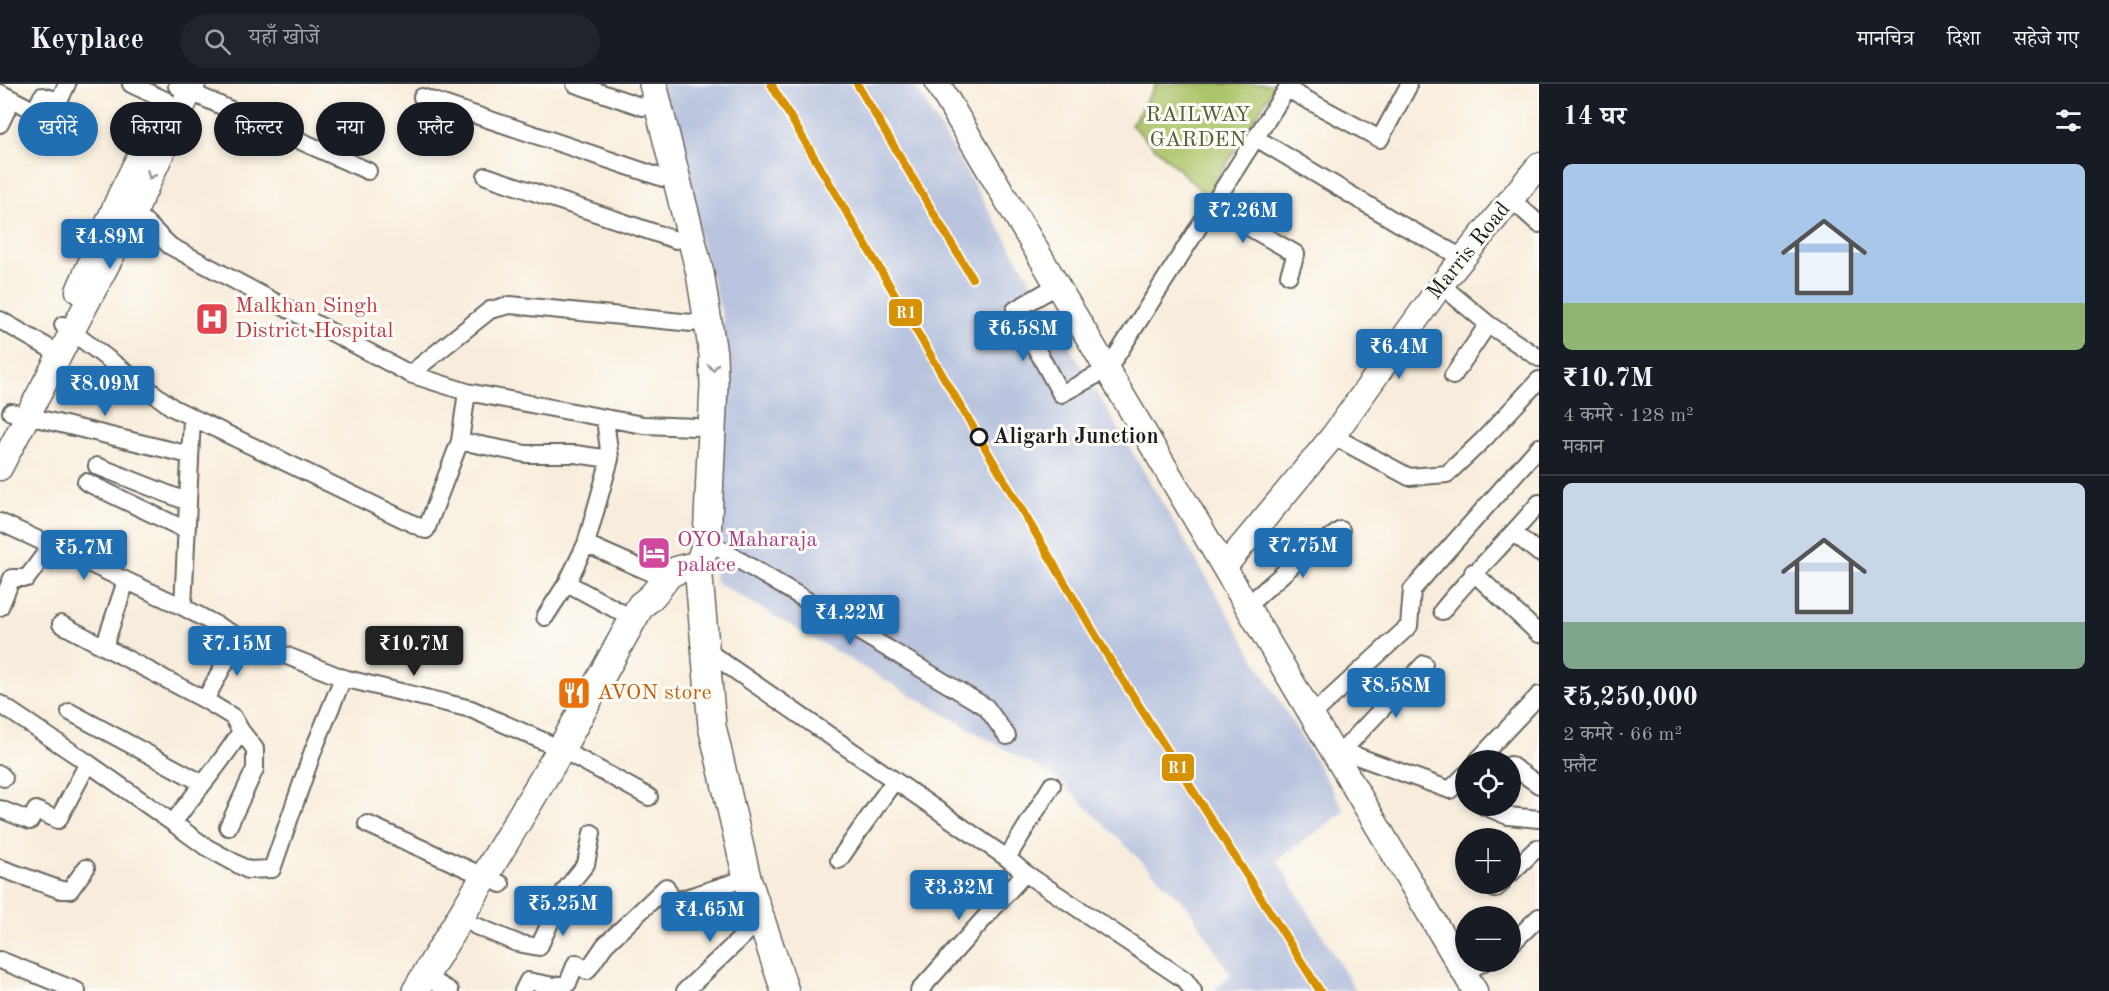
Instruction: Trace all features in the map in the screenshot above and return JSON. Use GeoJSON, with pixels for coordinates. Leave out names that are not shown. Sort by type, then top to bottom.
{"type":"FeatureCollection","features":[{"type":"Feature","properties":{"kind":"main road"},"geometry":{"type":"LineString","coordinates":[[644,92],[692,323],[696,427],[688,545],[701,555]]}},
{"type":"Feature","properties":{"kind":"main road"},"geometry":{"type":"LineString","coordinates":[[644,92],[679,180],[709,319],[714,385],[701,555],[704,649],[712,726],[719,766],[747,878],[785,991]]}},
{"type":"Feature","properties":{"kind":"main road"},"geometry":{"type":"LineString","coordinates":[[617,664],[641,605],[677,568],[701,555]]}},
{"type":"Feature","properties":{"kind":"main road"},"geometry":{"type":"LineString","coordinates":[[435,989],[493,880],[617,664],[655,611],[658,587]]}},
{"type":"Feature","properties":{"kind":"main road"},"geometry":{"type":"LineString","coordinates":[[435,989],[476,926],[493,880]]}},
{"type":"Feature","properties":{"kind":"street"},"geometry":{"type":"LineString","coordinates":[[0,124],[6,96],[34,111],[42,96],[59,101],[67,84]]}},
{"type":"Feature","properties":{"kind":"street"},"geometry":{"type":"LineString","coordinates":[[131,84],[181,89],[369,171]]}},
{"type":"Feature","properties":{"kind":"street"},"geometry":{"type":"LineString","coordinates":[[575,84],[644,92]]}},
{"type":"Feature","properties":{"kind":"street"},"geometry":{"type":"LineString","coordinates":[[939,84],[1248,605],[1311,716],[1336,748],[1474,975]]}},
{"type":"Feature","properties":{"kind":"street"},"geometry":{"type":"LineString","coordinates":[[1058,285],[1015,310],[1060,394],[1108,369],[1214,207],[1288,86],[1380,139],[1408,87]]}},
{"type":"Feature","properties":{"kind":"street"},"geometry":{"type":"LineString","coordinates":[[0,435],[19,414],[68,329],[181,89]]}},
{"type":"Feature","properties":{"kind":"street"},"geometry":{"type":"LineString","coordinates":[[422,97],[663,178]]}},
{"type":"Feature","properties":{"kind":"street"},"geometry":{"type":"LineString","coordinates":[[1256,138],[1398,223],[1463,258]]}},
{"type":"Feature","properties":{"kind":"street","name":"Marris Road"},"geometry":{"type":"LineString","coordinates":[[1225,566],[1333,436],[1441,285],[1539,165]]}},
{"type":"Feature","properties":{"kind":"street"},"geometry":{"type":"LineString","coordinates":[[486,176],[676,240]]}},
{"type":"Feature","properties":{"kind":"street"},"geometry":{"type":"LineString","coordinates":[[1511,200],[1539,224]]}},
{"type":"Feature","properties":{"kind":"street"},"geometry":{"type":"LineString","coordinates":[[127,204],[170,246],[410,374],[467,392],[605,418],[644,425],[696,427]]}},
{"type":"Feature","properties":{"kind":"street"},"geometry":{"type":"LineString","coordinates":[[1214,207],[1296,254],[1289,275]]}},
{"type":"Feature","properties":{"kind":"street"},"geometry":{"type":"LineString","coordinates":[[1441,285],[1488,324],[1539,358]]}},
{"type":"Feature","properties":{"kind":"street"},"geometry":{"type":"LineString","coordinates":[[410,374],[490,310],[510,305],[692,323]]}},
{"type":"Feature","properties":{"kind":"street"},"geometry":{"type":"LineString","coordinates":[[0,321],[49,348]]}},
{"type":"Feature","properties":{"kind":"street"},"geometry":{"type":"LineString","coordinates":[[1453,376],[1488,324]]}},
{"type":"Feature","properties":{"kind":"street"},"geometry":{"type":"LineString","coordinates":[[0,468],[19,414],[49,348],[68,329]]}},
{"type":"Feature","properties":{"kind":"street"},"geometry":{"type":"LineString","coordinates":[[68,329],[173,408],[426,530],[460,441],[467,392]]}},
{"type":"Feature","properties":{"kind":"street"},"geometry":{"type":"LineString","coordinates":[[1333,436],[1409,477],[1447,474],[1483,440],[1539,380]]}},
{"type":"Feature","properties":{"kind":"street"},"geometry":{"type":"LineString","coordinates":[[19,414],[190,455]]}},
{"type":"Feature","properties":{"kind":"street"},"geometry":{"type":"LineString","coordinates":[[183,608],[192,418]]}},
{"type":"Feature","properties":{"kind":"street"},"geometry":{"type":"LineString","coordinates":[[545,617],[567,583],[586,544],[610,459],[605,418]]}},
{"type":"Feature","properties":{"kind":"street"},"geometry":{"type":"LineString","coordinates":[[460,441],[526,454],[575,454],[610,459]]}},
{"type":"Feature","properties":{"kind":"street"},"geometry":{"type":"LineString","coordinates":[[1311,716],[1409,626],[1412,590],[1539,447]]}},
{"type":"Feature","properties":{"kind":"street"},"geometry":{"type":"LineString","coordinates":[[97,466],[188,502]]}},
{"type":"Feature","properties":{"kind":"street"},"geometry":{"type":"LineString","coordinates":[[86,482],[186,530]]}},
{"type":"Feature","properties":{"kind":"street"},"geometry":{"type":"LineString","coordinates":[[1442,611],[1473,572],[1514,533],[1539,503]]}},
{"type":"Feature","properties":{"kind":"street"},"geometry":{"type":"LineString","coordinates":[[0,522],[183,608],[239,638],[343,678],[471,709],[567,752],[649,797]]}},
{"type":"Feature","properties":{"kind":"street"},"geometry":{"type":"LineString","coordinates":[[1248,605],[1296,562],[1341,530]]}},
{"type":"Feature","properties":{"kind":"street"},"geometry":{"type":"LineString","coordinates":[[1514,533],[1539,553]]}},
{"type":"Feature","properties":{"kind":"street"},"geometry":{"type":"LineString","coordinates":[[586,544],[658,587]]}},
{"type":"Feature","properties":{"kind":"street"},"geometry":{"type":"LineString","coordinates":[[0,607],[12,578],[27,578],[50,547]]}},
{"type":"Feature","properties":{"kind":"street"},"geometry":{"type":"LineString","coordinates":[[701,555],[986,707],[1007,736]]}},
{"type":"Feature","properties":{"kind":"street"},"geometry":{"type":"LineString","coordinates":[[1473,572],[1539,634]]}},
{"type":"Feature","properties":{"kind":"street"},"geometry":{"type":"LineString","coordinates":[[104,647],[126,581]]}},
{"type":"Feature","properties":{"kind":"street"},"geometry":{"type":"LineString","coordinates":[[567,583],[635,620]]}},
{"type":"Feature","properties":{"kind":"street"},"geometry":{"type":"LineString","coordinates":[[61,624],[233,717],[255,749],[255,769],[228,827]]}},
{"type":"Feature","properties":{"kind":"street"},"geometry":{"type":"LineString","coordinates":[[205,700],[239,638]]}},
{"type":"Feature","properties":{"kind":"street"},"geometry":{"type":"LineString","coordinates":[[704,649],[1007,858],[1025,873],[1185,980],[1193,991]]}},
{"type":"Feature","properties":{"kind":"street"},"geometry":{"type":"LineString","coordinates":[[1336,748],[1424,664]]}},
{"type":"Feature","properties":{"kind":"street"},"geometry":{"type":"LineString","coordinates":[[0,704],[206,847],[248,870],[272,869],[313,751],[343,678]]}},
{"type":"Feature","properties":{"kind":"street"},"geometry":{"type":"LineString","coordinates":[[1488,750],[1539,695]]}},
{"type":"Feature","properties":{"kind":"street"},"geometry":{"type":"LineString","coordinates":[[70,712],[202,783]]}},
{"type":"Feature","properties":{"kind":"street"},"geometry":{"type":"LineString","coordinates":[[173,823],[202,783],[228,753],[241,731]]}},
{"type":"Feature","properties":{"kind":"street"},"geometry":{"type":"LineString","coordinates":[[1336,748],[1455,792]]}},
{"type":"Feature","properties":{"kind":"street"},"geometry":{"type":"LineString","coordinates":[[0,809],[30,821],[36,810],[58,820],[88,764]]}},
{"type":"Feature","properties":{"kind":"street"},"geometry":{"type":"LineString","coordinates":[[1521,773],[1539,785]]}},
{"type":"Feature","properties":{"kind":"street"},"geometry":{"type":"LineString","coordinates":[[839,860],[894,781]]}},
{"type":"Feature","properties":{"kind":"street"},"geometry":{"type":"LineString","coordinates":[[1007,858],[1052,785]]}},
{"type":"Feature","properties":{"kind":"street"},"geometry":{"type":"LineString","coordinates":[[1508,816],[1539,819]]}},
{"type":"Feature","properties":{"kind":"street"},"geometry":{"type":"LineString","coordinates":[[367,824],[493,880]]}},
{"type":"Feature","properties":{"kind":"street"},"geometry":{"type":"LineString","coordinates":[[476,926],[517,943],[539,947],[565,890],[586,864],[592,833]]}},
{"type":"Feature","properties":{"kind":"street"},"geometry":{"type":"LineString","coordinates":[[1521,863],[1537,848],[1539,850]]}},
{"type":"Feature","properties":{"kind":"street"},"geometry":{"type":"LineString","coordinates":[[0,868],[61,890],[70,890],[86,868]]}},
{"type":"Feature","properties":{"kind":"street"},"geometry":{"type":"LineString","coordinates":[[919,991],[1025,873]]}},
{"type":"Feature","properties":{"kind":"street"},"geometry":{"type":"LineString","coordinates":[[523,991],[528,981],[554,986],[568,983],[576,963],[587,971],[605,945],[666,887],[673,902],[747,878]]}},
{"type":"Feature","properties":{"kind":"street"},"geometry":{"type":"LineString","coordinates":[[1521,934],[1539,917]]}},
{"type":"Feature","properties":{"kind":"street"},"geometry":{"type":"LineString","coordinates":[[685,991],[760,920]]}},
{"type":"Feature","properties":{"kind":"street"},"geometry":{"type":"LineString","coordinates":[[0,960],[77,991]]}},
{"type":"Feature","properties":{"kind":"shaded area"},"geometry":{"type":"Polygon","coordinates":[[[655,84],[914,84],[1345,811],[1277,860],[1356,991],[1212,991],[1231,975],[1188,907],[1060,781],[714,581],[723,318],[655,84]]]}},
{"type":"Feature","properties":{"kind":"green space","name":"RAILWAY GARDEN"},"geometry":{"type":"Polygon","coordinates":[[[1156,84],[1276,84],[1207,196],[1131,125],[1156,84]]]}},
{"type":"Feature","properties":{"kind":"railway"},"geometry":{"type":"LineString","coordinates":[[857,84],[972,278]]}},
{"type":"Feature","properties":{"kind":"transit line","name":"R1"},"geometry":{"type":"LineString","coordinates":[[771,84],[1112,663],[1320,991]]}},
{"type":"Feature","properties":{"kind":"transit line","name":"R1"},"geometry":{"type":"LineString","coordinates":[[857,84],[972,278]]}},
{"type":"Feature","properties":{"kind":"place","name":"Malkhan Singh District Hospital"},"geometry":{"type":"Point","coordinates":[212,319]}},
{"type":"Feature","properties":{"kind":"place","name":"Aligarh Junction"},"geometry":{"type":"Point","coordinates":[979,437]}},
{"type":"Feature","properties":{"kind":"place","name":"OYO Maharaja palace"},"geometry":{"type":"Point","coordinates":[654,553]}},
{"type":"Feature","properties":{"kind":"place","name":"AVON store"},"geometry":{"type":"Point","coordinates":[574,693]}}]}
